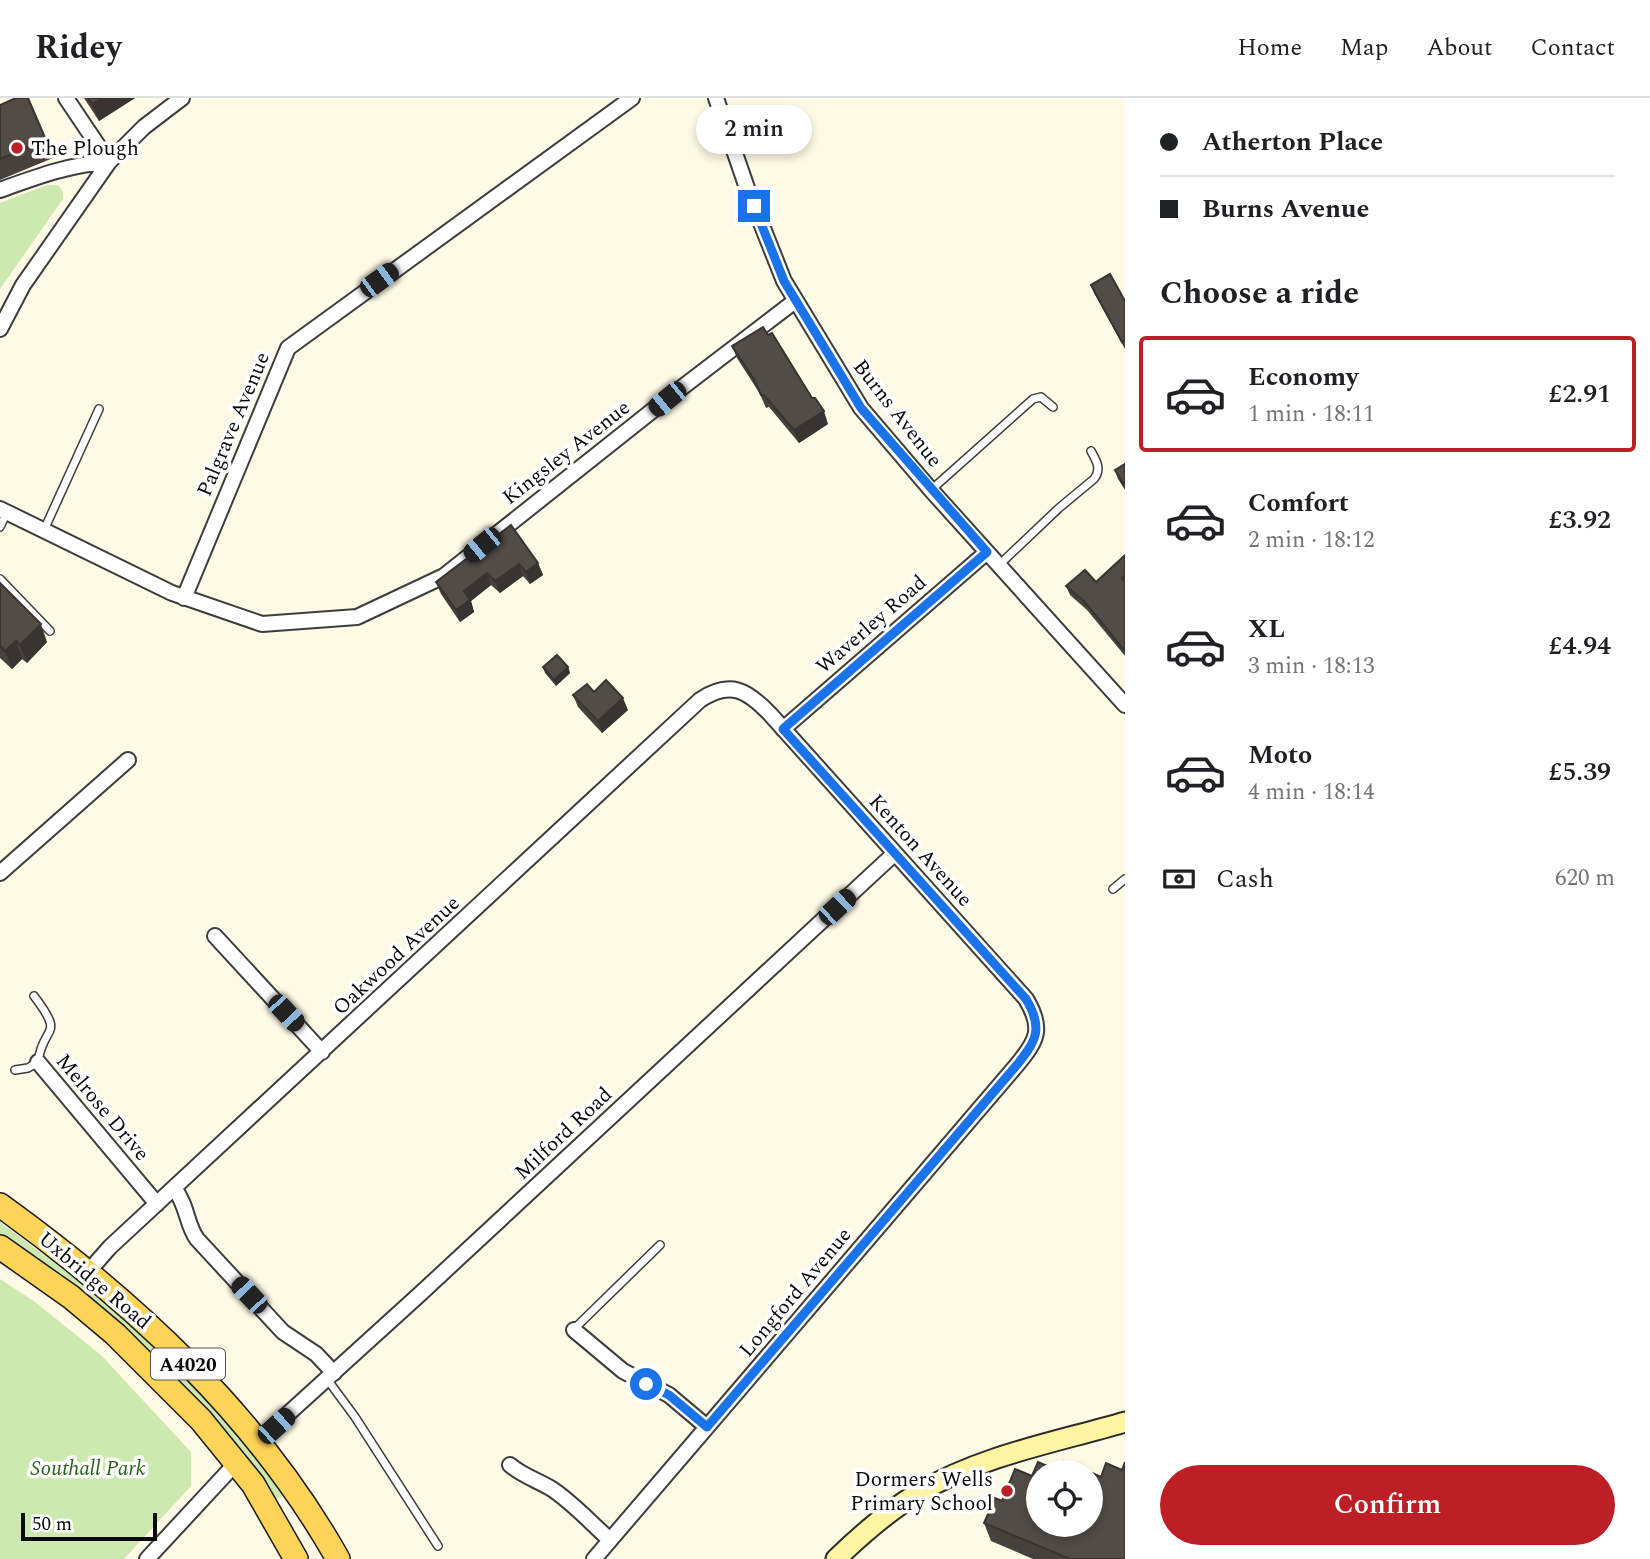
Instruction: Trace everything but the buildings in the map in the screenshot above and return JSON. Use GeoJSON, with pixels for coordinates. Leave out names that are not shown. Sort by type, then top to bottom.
{"type":"FeatureCollection","features":[{"type":"Feature","properties":{"kind":"main road","name":"Uxbridge Road"},"geometry":{"type":"LineString","coordinates":[[0,1205],[89,1272],[162,1337],[258,1441],[311,1511],[338,1559]]}},
{"type":"Feature","properties":{"kind":"main road","name":"Uxbridge Road"},"geometry":{"type":"LineString","coordinates":[[0,1247],[71,1297],[115,1334],[167,1384],[237,1462],[262,1497],[296,1559]]}},
{"type":"Feature","properties":{"kind":"street"},"geometry":{"type":"LineString","coordinates":[[66,98],[109,162]]}},
{"type":"Feature","properties":{"kind":"street"},"geometry":{"type":"LineString","coordinates":[[0,329],[23,285],[109,162],[144,127],[182,98]]}},
{"type":"Feature","properties":{"kind":"street","name":"Palgrave Avenue"},"geometry":{"type":"LineString","coordinates":[[184,598],[288,348],[632,98]]}},
{"type":"Feature","properties":{"kind":"street","name":"Burns Avenue"},"geometry":{"type":"LineString","coordinates":[[716,98],[765,235],[795,301],[861,408],[1125,705]]}},
{"type":"Feature","properties":{"kind":"street"},"geometry":{"type":"LineString","coordinates":[[0,190],[60,168],[83,163],[109,162]]}},
{"type":"Feature","properties":{"kind":"street","name":"Kingsley Avenue"},"geometry":{"type":"LineString","coordinates":[[3,511],[184,598],[262,624],[357,617],[444,576],[795,301]]}},
{"type":"Feature","properties":{"kind":"street","name":"Waverley Road"},"geometry":{"type":"LineString","coordinates":[[783,729],[987,552]]}},
{"type":"Feature","properties":{"kind":"street","name":"Oakwood Avenue"},"geometry":{"type":"LineString","coordinates":[[89,1272],[110,1247],[700,700],[717,690],[742,691]]}},
{"type":"Feature","properties":{"kind":"street","name":"Kenton Avenue"},"geometry":{"type":"LineString","coordinates":[[742,691],[759,703],[783,729],[1026,999],[1037,1024],[1037,1034],[1028,1052]]}},
{"type":"Feature","properties":{"kind":"street"},"geometry":{"type":"LineString","coordinates":[[0,873],[128,760]]}},
{"type":"Feature","properties":{"kind":"street","name":"Milford Road"},"geometry":{"type":"LineString","coordinates":[[258,1441],[895,853]]}},
{"type":"Feature","properties":{"kind":"street"},"geometry":{"type":"LineString","coordinates":[[215,936],[322,1052]]}},
{"type":"Feature","properties":{"kind":"street","name":"Longford Avenue"},"geometry":{"type":"LineString","coordinates":[[594,1559],[1028,1052]]}},
{"type":"Feature","properties":{"kind":"street","name":"Melrose Drive"},"geometry":{"type":"LineString","coordinates":[[38,1062],[157,1204]]}},
{"type":"Feature","properties":{"kind":"street"},"geometry":{"type":"LineString","coordinates":[[174,1188],[183,1200],[197,1239],[283,1332],[316,1354],[330,1376]]}},
{"type":"Feature","properties":{"kind":"street"},"geometry":{"type":"LineString","coordinates":[[574,1330],[623,1371],[669,1395],[707,1427]]}},
{"type":"Feature","properties":{"kind":"street"},"geometry":{"type":"LineString","coordinates":[[836,1559],[879,1520],[939,1482],[1008,1455],[1125,1422]]}},
{"type":"Feature","properties":{"kind":"street"},"geometry":{"type":"LineString","coordinates":[[147,1559],[237,1462]]}},
{"type":"Feature","properties":{"kind":"street"},"geometry":{"type":"LineString","coordinates":[[510,1465],[562,1497],[610,1540]]}},
{"type":"Feature","properties":{"kind":"lane"},"geometry":{"type":"LineString","coordinates":[[932,490],[1033,400],[1041,397],[1053,407]]}},
{"type":"Feature","properties":{"kind":"lane"},"geometry":{"type":"LineString","coordinates":[[44,531],[99,409]]}},
{"type":"Feature","properties":{"kind":"lane"},"geometry":{"type":"LineString","coordinates":[[999,565],[1094,479],[1098,474],[1098,463],[1091,451]]}},
{"type":"Feature","properties":{"kind":"lane"},"geometry":{"type":"LineString","coordinates":[[0,527],[3,511]]}},
{"type":"Feature","properties":{"kind":"lane"},"geometry":{"type":"LineString","coordinates":[[0,579],[50,631]]}},
{"type":"Feature","properties":{"kind":"lane"},"geometry":{"type":"LineString","coordinates":[[1112,889],[1125,879]]}},
{"type":"Feature","properties":{"kind":"lane","name":"Melrose Drive"},"geometry":{"type":"LineString","coordinates":[[34,996],[52,1024],[38,1062]]}},
{"type":"Feature","properties":{"kind":"lane"},"geometry":{"type":"LineString","coordinates":[[15,1070],[28,1068],[38,1062]]}},
{"type":"Feature","properties":{"kind":"lane"},"geometry":{"type":"LineString","coordinates":[[574,1330],[660,1245]]}},
{"type":"Feature","properties":{"kind":"lane"},"geometry":{"type":"LineString","coordinates":[[330,1376],[438,1546]]}},
{"type":"Feature","properties":{"kind":"green space"},"geometry":{"type":"Polygon","coordinates":[[[47,185],[58,185],[63,192],[63,199],[0,289],[0,203],[47,185]]]}},
{"type":"Feature","properties":{"kind":"green space"},"geometry":{"type":"Polygon","coordinates":[[[0,1222],[92,1293],[145,1339],[218,1414],[284,1495],[274,1501],[177,1378],[106,1314],[0,1234],[0,1222]]]}},
{"type":"Feature","properties":{"kind":"green space","name":"Southall Park"},"geometry":{"type":"Polygon","coordinates":[[[0,1279],[35,1302],[101,1355],[191,1452],[191,1486],[124,1559],[0,1559],[0,1279]]]}},
{"type":"Feature","properties":{"kind":"place","name":"The Plough"},"geometry":{"type":"Point","coordinates":[17,148]}},
{"type":"Feature","properties":{"kind":"place","name":"Dormers Wells Primary School"},"geometry":{"type":"Point","coordinates":[1007,1491]}},
{"type":"Feature","properties":{"kind":"route"},"geometry":{"type":"LineString","coordinates":[[646,1384],[669,1395],[707,1427],[1028,1052],[1037,1034],[1035,1015],[1026,999],[783,729],[987,552],[861,408],[784,281],[754,206]]}}]}
